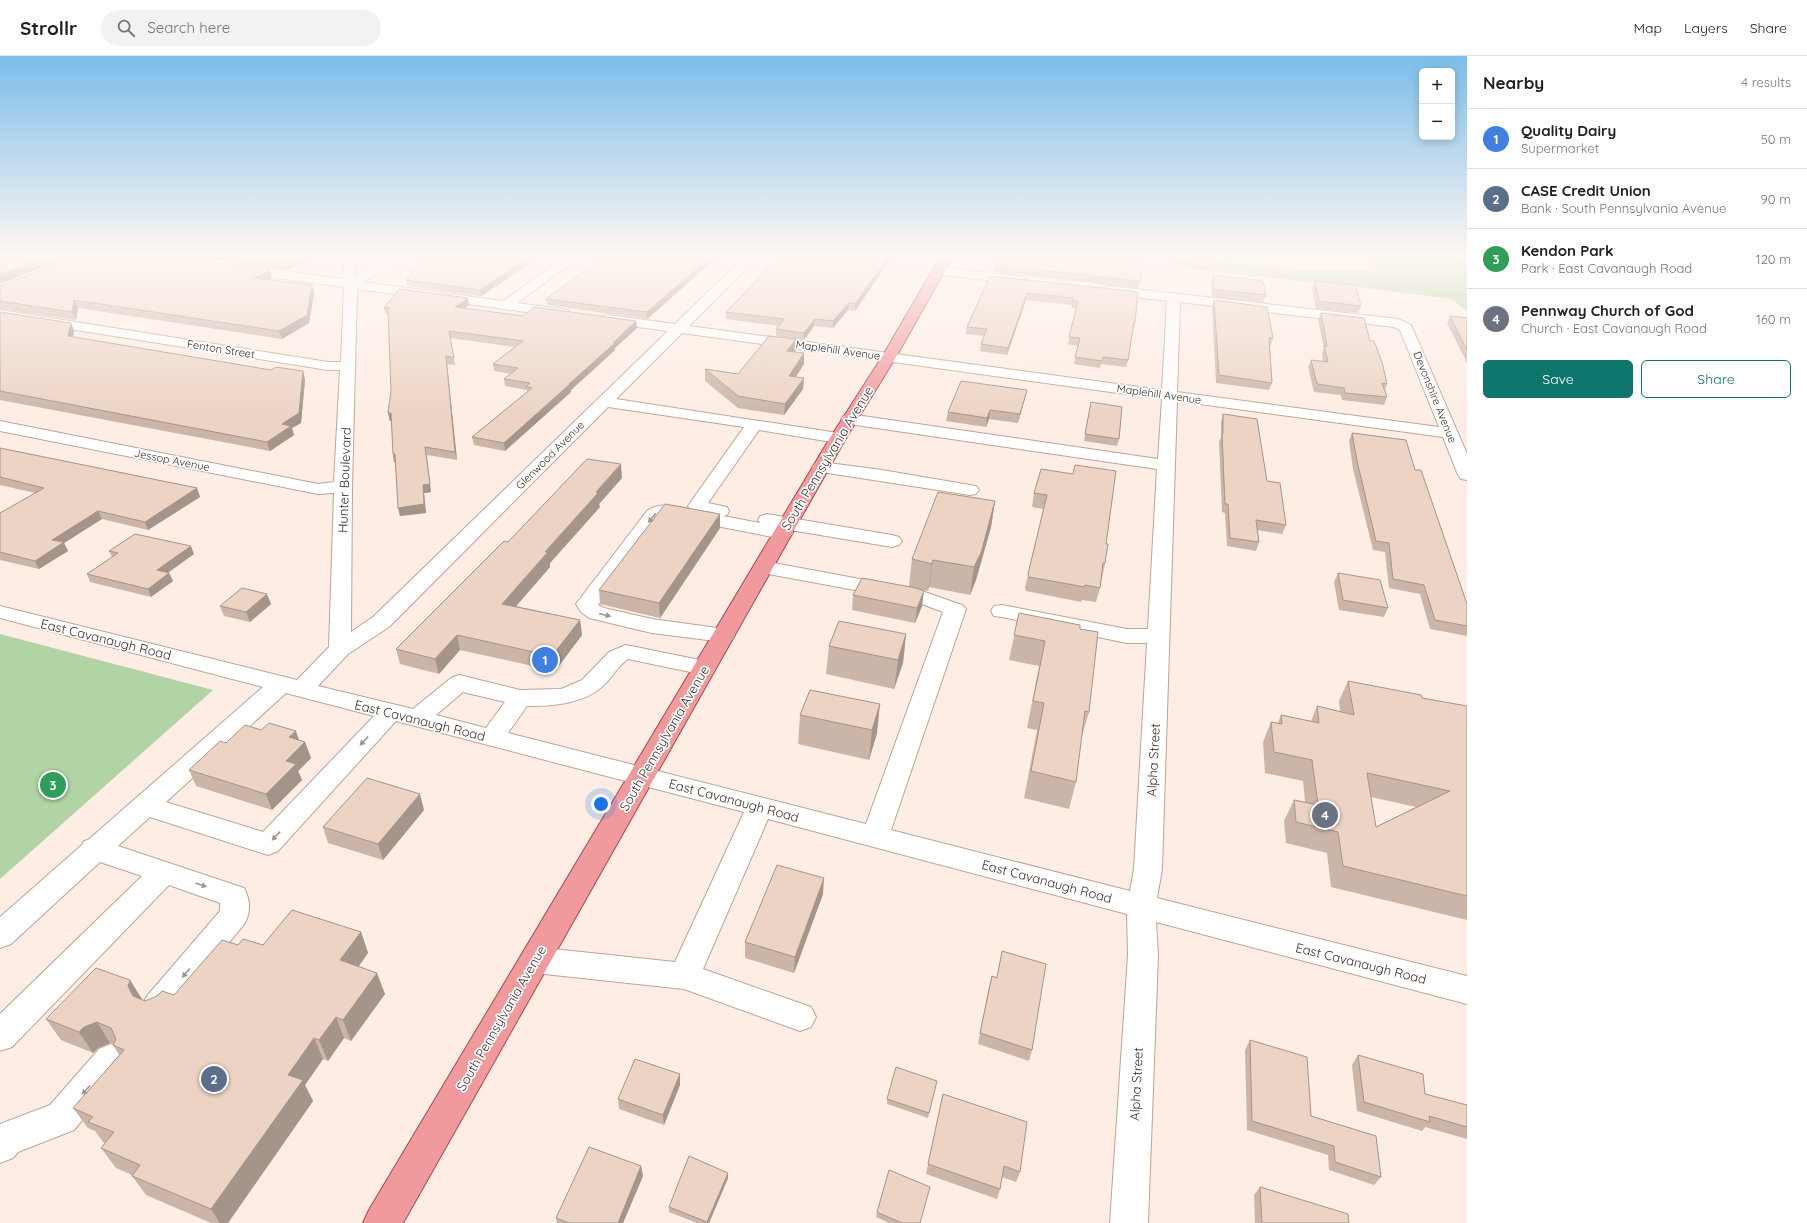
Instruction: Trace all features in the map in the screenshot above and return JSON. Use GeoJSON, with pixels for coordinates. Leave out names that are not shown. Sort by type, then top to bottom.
{"type":"FeatureCollection","features":[{"type":"Feature","properties":{"kind":"main road","name":"South Pennsylvania Avenue"},"geometry":{"type":"LineString","coordinates":[[382,1223],[849,419],[889,357],[917,308]]}},
{"type":"Feature","properties":{"kind":"street","name":"Hunter Boulevard"},"geometry":{"type":"LineString","coordinates":[[340,649],[349,308]]}},
{"type":"Feature","properties":{"kind":"street"},"geometry":{"type":"LineString","coordinates":[[533,308],[576,314]]}},
{"type":"Feature","properties":{"kind":"street","name":"Glenwood Avenue"},"geometry":{"type":"LineString","coordinates":[[340,649],[381,622],[699,308]]}},
{"type":"Feature","properties":{"kind":"street","name":"Alpha Street"},"geometry":{"type":"LineString","coordinates":[[1129,1223],[1143,955],[1141,906],[1148,869],[1174,308]]}},
{"type":"Feature","properties":{"kind":"street","name":"Devonshire Avenue"},"geometry":{"type":"LineString","coordinates":[[1273,308],[1398,323],[1406,328],[1467,475]]}},
{"type":"Feature","properties":{"kind":"street","name":"Fenton Street"},"geometry":{"type":"LineString","coordinates":[[0,314],[328,366],[347,366]]}},
{"type":"Feature","properties":{"kind":"street","name":"Maplehill Avenue"},"geometry":{"type":"LineString","coordinates":[[592,317],[1449,433]]}},
{"type":"Feature","properties":{"kind":"street"},"geometry":{"type":"LineString","coordinates":[[604,402],[755,424],[838,438]]}},
{"type":"Feature","properties":{"kind":"street"},"geometry":{"type":"LineString","coordinates":[[849,419],[1167,465]]}},
{"type":"Feature","properties":{"kind":"street"},"geometry":{"type":"LineString","coordinates":[[755,424],[697,506],[785,529]]}},
{"type":"Feature","properties":{"kind":"street","name":"Jessop Avenue"},"geometry":{"type":"LineString","coordinates":[[0,426],[318,488],[344,487]]}},
{"type":"Feature","properties":{"kind":"street"},"geometry":{"type":"LineString","coordinates":[[821,467],[882,474],[970,490]]}},
{"type":"Feature","properties":{"kind":"street"},"geometry":{"type":"LineString","coordinates":[[724,635],[652,626],[597,613],[588,608],[587,604],[658,511],[664,510],[785,529],[892,541]]}},
{"type":"Feature","properties":{"kind":"street"},"geometry":{"type":"LineString","coordinates":[[764,567],[919,596],[955,609],[875,837]]}},
{"type":"Feature","properties":{"kind":"street"},"geometry":{"type":"LineString","coordinates":[[1002,611],[1128,636],[1159,636]]}},
{"type":"Feature","properties":{"kind":"street","name":"East Cavanaugh Road"},"geometry":{"type":"LineString","coordinates":[[0,612],[642,776],[1467,990]]}},
{"type":"Feature","properties":{"kind":"street"},"geometry":{"type":"LineString","coordinates":[[0,935],[144,805],[340,649]]}},
{"type":"Feature","properties":{"kind":"street"},"geometry":{"type":"LineString","coordinates":[[417,719],[459,683],[520,698],[559,697],[582,690],[597,680],[616,655],[626,652],[705,668]]}},
{"type":"Feature","properties":{"kind":"street"},"geometry":{"type":"LineString","coordinates":[[492,738],[520,698]]}},
{"type":"Feature","properties":{"kind":"street"},"geometry":{"type":"LineString","coordinates":[[144,805],[268,844],[391,712]]}},
{"type":"Feature","properties":{"kind":"street"},"geometry":{"type":"LineString","coordinates":[[684,976],[760,807]]}},
{"type":"Feature","properties":{"kind":"street"},"geometry":{"type":"LineString","coordinates":[[94,849],[234,896],[235,914],[158,1006]]}},
{"type":"Feature","properties":{"kind":"street"},"geometry":{"type":"LineString","coordinates":[[0,1036],[164,872]]}},
{"type":"Feature","properties":{"kind":"street"},"geometry":{"type":"LineString","coordinates":[[535,960],[684,976],[800,1017]]}},
{"type":"Feature","properties":{"kind":"street"},"geometry":{"type":"LineString","coordinates":[[0,1145],[6,1139],[62,1118],[111,1060]]}},
{"type":"Feature","properties":{"kind":"green space"},"geometry":{"type":"Polygon","coordinates":[[[0,634],[213,690],[0,879],[0,634]]]}},
{"type":"Feature","properties":{"kind":"building"},"geometry":{"type":"Polygon","coordinates":[[[49,308],[73,308],[72,312],[49,308]]]}},
{"type":"Feature","properties":{"kind":"building"},"geometry":{"type":"Polygon","coordinates":[[[130,308],[308,308],[307,315],[279,331],[130,308]]]}},
{"type":"Feature","properties":{"kind":"building"},"geometry":{"type":"Polygon","coordinates":[[[466,308],[523,316],[532,308],[545,308],[636,321],[613,343],[615,343],[504,443],[472,437],[532,388],[526,387],[530,383],[504,379],[518,368],[493,364],[523,341],[449,331],[454,358],[446,356],[455,452],[425,447],[430,484],[423,485],[424,504],[398,508],[391,413],[388,413],[391,391],[388,309],[466,308]]]}},
{"type":"Feature","properties":{"kind":"building"},"geometry":{"type":"Polygon","coordinates":[[[619,308],[651,308],[647,312],[619,308]]]}},
{"type":"Feature","properties":{"kind":"building"},"geometry":{"type":"Polygon","coordinates":[[[729,308],[844,308],[833,321],[815,319],[804,333],[776,329],[784,319],[726,312],[729,308]]]}},
{"type":"Feature","properties":{"kind":"building"},"geometry":{"type":"Polygon","coordinates":[[[975,308],[1022,308],[1008,348],[981,344],[987,329],[967,327],[975,308]]]}},
{"type":"Feature","properties":{"kind":"building"},"geometry":{"type":"Polygon","coordinates":[[[1076,308],[1136,308],[1128,360],[1103,357],[1102,361],[1075,357],[1080,338],[1069,337],[1076,308]]]}},
{"type":"Feature","properties":{"kind":"building"},"geometry":{"type":"Polygon","coordinates":[[[1215,308],[1267,308],[1273,338],[1269,338],[1272,383],[1219,375],[1215,308]]]}},
{"type":"Feature","properties":{"kind":"building"},"geometry":{"type":"Polygon","coordinates":[[[0,312],[71,323],[68,336],[271,370],[276,367],[303,371],[299,413],[282,424],[291,426],[267,442],[0,391],[0,312]]]}},
{"type":"Feature","properties":{"kind":"building"},"geometry":{"type":"Polygon","coordinates":[[[1321,313],[1364,318],[1370,341],[1374,341],[1382,362],[1387,384],[1382,383],[1387,397],[1345,393],[1344,388],[1317,384],[1311,360],[1328,362],[1324,346],[1327,346],[1321,313]]]}},
{"type":"Feature","properties":{"kind":"building"},"geometry":{"type":"Polygon","coordinates":[[[1450,316],[1467,318],[1467,350],[1450,316]]]}},
{"type":"Feature","properties":{"kind":"building"},"geometry":{"type":"Polygon","coordinates":[[[769,336],[796,339],[787,351],[804,353],[789,376],[804,378],[785,404],[738,396],[705,369],[738,374],[769,336]]]}},
{"type":"Feature","properties":{"kind":"building"},"geometry":{"type":"Polygon","coordinates":[[[961,381],[1027,390],[1020,414],[990,410],[987,418],[948,412],[961,381]]]}},
{"type":"Feature","properties":{"kind":"building"},"geometry":{"type":"Polygon","coordinates":[[[1091,402],[1122,407],[1119,439],[1085,434],[1091,402]]]}},
{"type":"Feature","properties":{"kind":"building"},"geometry":{"type":"Polygon","coordinates":[[[1223,414],[1257,419],[1267,481],[1280,483],[1286,525],[1256,520],[1259,542],[1230,538],[1228,504],[1225,504],[1222,434],[1223,414]]]}},
{"type":"Feature","properties":{"kind":"building"},"geometry":{"type":"Polygon","coordinates":[[[1352,433],[1406,440],[1415,470],[1421,470],[1467,604],[1467,626],[1435,620],[1424,585],[1393,579],[1389,543],[1376,541],[1352,433]]]}},
{"type":"Feature","properties":{"kind":"building"},"geometry":{"type":"Polygon","coordinates":[[[0,448],[197,488],[145,522],[98,511],[52,540],[64,542],[35,561],[0,552],[0,513],[44,488],[0,477],[0,448]]]}},
{"type":"Feature","properties":{"kind":"building"},"geometry":{"type":"Polygon","coordinates":[[[587,459],[621,464],[596,492],[598,493],[545,552],[548,552],[502,604],[580,620],[552,656],[457,635],[435,659],[396,649],[504,541],[508,542],[587,459]]]}},
{"type":"Feature","properties":{"kind":"building"},"geometry":{"type":"Polygon","coordinates":[[[1075,465],[1116,471],[1106,544],[1108,544],[1105,563],[1103,563],[1100,588],[1085,585],[1085,587],[1029,577],[1028,574],[1047,495],[1034,493],[1041,469],[1073,474],[1075,465]]]}},
{"type":"Feature","properties":{"kind":"building"},"geometry":{"type":"Polygon","coordinates":[[[938,492],[995,501],[981,553],[974,567],[933,560],[932,564],[912,559],[938,492]]]}},
{"type":"Feature","properties":{"kind":"building"},"geometry":{"type":"Polygon","coordinates":[[[665,504],[720,514],[659,603],[599,590],[665,504]]]}},
{"type":"Feature","properties":{"kind":"building"},"geometry":{"type":"Polygon","coordinates":[[[135,534],[191,546],[157,570],[169,573],[148,589],[87,574],[118,553],[109,551],[135,534]]]}},
{"type":"Feature","properties":{"kind":"building"},"geometry":{"type":"Polygon","coordinates":[[[1338,573],[1380,580],[1388,608],[1343,600],[1338,573]]]}},
{"type":"Feature","properties":{"kind":"building"},"geometry":{"type":"Polygon","coordinates":[[[862,578],[916,588],[924,591],[917,608],[853,595],[862,578]]]}},
{"type":"Feature","properties":{"kind":"building"},"geometry":{"type":"Polygon","coordinates":[[[242,588],[267,594],[246,612],[220,606],[242,588]]]}},
{"type":"Feature","properties":{"kind":"building"},"geometry":{"type":"Polygon","coordinates":[[[1019,613],[1080,625],[1080,629],[1098,632],[1089,712],[1085,711],[1076,782],[1031,771],[1044,703],[1033,701],[1045,641],[1014,635],[1019,613]]]}},
{"type":"Feature","properties":{"kind":"building"},"geometry":{"type":"Polygon","coordinates":[[[839,621],[906,634],[898,660],[829,646],[839,621]]]}},
{"type":"Feature","properties":{"kind":"building"},"geometry":{"type":"Polygon","coordinates":[[[1348,681],[1421,695],[1422,698],[1467,706],[1467,896],[1343,866],[1338,832],[1296,822],[1294,800],[1318,805],[1312,760],[1274,752],[1271,722],[1282,724],[1281,715],[1319,723],[1317,706],[1354,715],[1348,681]],[[1367,773],[1376,827],[1450,791],[1367,773]]]}},
{"type":"Feature","properties":{"kind":"building"},"geometry":{"type":"Polygon","coordinates":[[[810,690],[880,704],[872,730],[800,715],[810,690]]]}},
{"type":"Feature","properties":{"kind":"building"},"geometry":{"type":"Polygon","coordinates":[[[269,723],[296,731],[289,737],[305,742],[286,761],[296,764],[266,794],[189,770],[220,741],[226,743],[245,725],[261,730],[269,723]]]}},
{"type":"Feature","properties":{"kind":"building"},"geometry":{"type":"Polygon","coordinates":[[[367,778],[420,794],[378,844],[323,827],[367,778]]]}},
{"type":"Feature","properties":{"kind":"building"},"geometry":{"type":"Polygon","coordinates":[[[777,865],[824,878],[795,957],[745,942],[777,865]]]}},
{"type":"Feature","properties":{"kind":"building"},"geometry":{"type":"Polygon","coordinates":[[[292,910],[361,932],[340,960],[377,973],[343,1020],[336,1017],[319,1040],[314,1038],[288,1075],[303,1080],[211,1209],[132,1176],[140,1165],[101,1148],[114,1132],[88,1122],[93,1117],[73,1108],[124,1050],[113,1045],[116,1039],[111,1028],[97,1022],[84,1027],[79,1032],[46,1019],[96,968],[130,980],[128,986],[133,996],[145,1001],[157,996],[162,991],[174,995],[222,940],[238,945],[243,939],[263,945],[292,910]]]}},
{"type":"Feature","properties":{"kind":"building"},"geometry":{"type":"Polygon","coordinates":[[[1002,951],[1046,964],[1032,1050],[980,1033],[992,976],[997,978],[1002,951]]]}},
{"type":"Feature","properties":{"kind":"building"},"geometry":{"type":"Polygon","coordinates":[[[1250,1040],[1307,1057],[1311,1116],[1376,1136],[1381,1177],[1335,1162],[1334,1146],[1252,1121],[1250,1040]]]}},
{"type":"Feature","properties":{"kind":"building"},"geometry":{"type":"Polygon","coordinates":[[[1358,1055],[1423,1074],[1425,1094],[1467,1105],[1467,1127],[1429,1116],[1430,1122],[1364,1102],[1358,1055]]]}},
{"type":"Feature","properties":{"kind":"building"},"geometry":{"type":"Polygon","coordinates":[[[635,1059],[680,1074],[663,1115],[618,1099],[635,1059]]]}},
{"type":"Feature","properties":{"kind":"building"},"geometry":{"type":"Polygon","coordinates":[[[896,1067],[937,1081],[929,1113],[887,1099],[896,1067]]]}},
{"type":"Feature","properties":{"kind":"building"},"geometry":{"type":"Polygon","coordinates":[[[943,1094],[1027,1122],[1020,1172],[1004,1166],[1000,1189],[928,1164],[943,1094]]]}},
{"type":"Feature","properties":{"kind":"building"},"geometry":{"type":"Polygon","coordinates":[[[589,1147],[641,1166],[618,1223],[569,1223],[556,1218],[589,1147]]]}},
{"type":"Feature","properties":{"kind":"building"},"geometry":{"type":"Polygon","coordinates":[[[689,1156],[728,1173],[707,1222],[669,1207],[689,1156]]]}},
{"type":"Feature","properties":{"kind":"building"},"geometry":{"type":"Polygon","coordinates":[[[889,1170],[930,1187],[920,1223],[902,1223],[877,1212],[889,1170]]]}},
{"type":"Feature","properties":{"kind":"building"},"geometry":{"type":"Polygon","coordinates":[[[1260,1187],[1348,1214],[1349,1223],[1262,1223],[1260,1187]]]}},
{"type":"Feature","properties":{"kind":"place","name":"Quality Dairy"},"geometry":{"type":"Point","coordinates":[545,660]}},
{"type":"Feature","properties":{"kind":"place","name":"Kendon Park"},"geometry":{"type":"Point","coordinates":[53,785]}},
{"type":"Feature","properties":{"kind":"place","name":"Pennway Church of God"},"geometry":{"type":"Point","coordinates":[1325,815]}},
{"type":"Feature","properties":{"kind":"place","name":"CASE Credit Union"},"geometry":{"type":"Point","coordinates":[214,1079]}}]}
